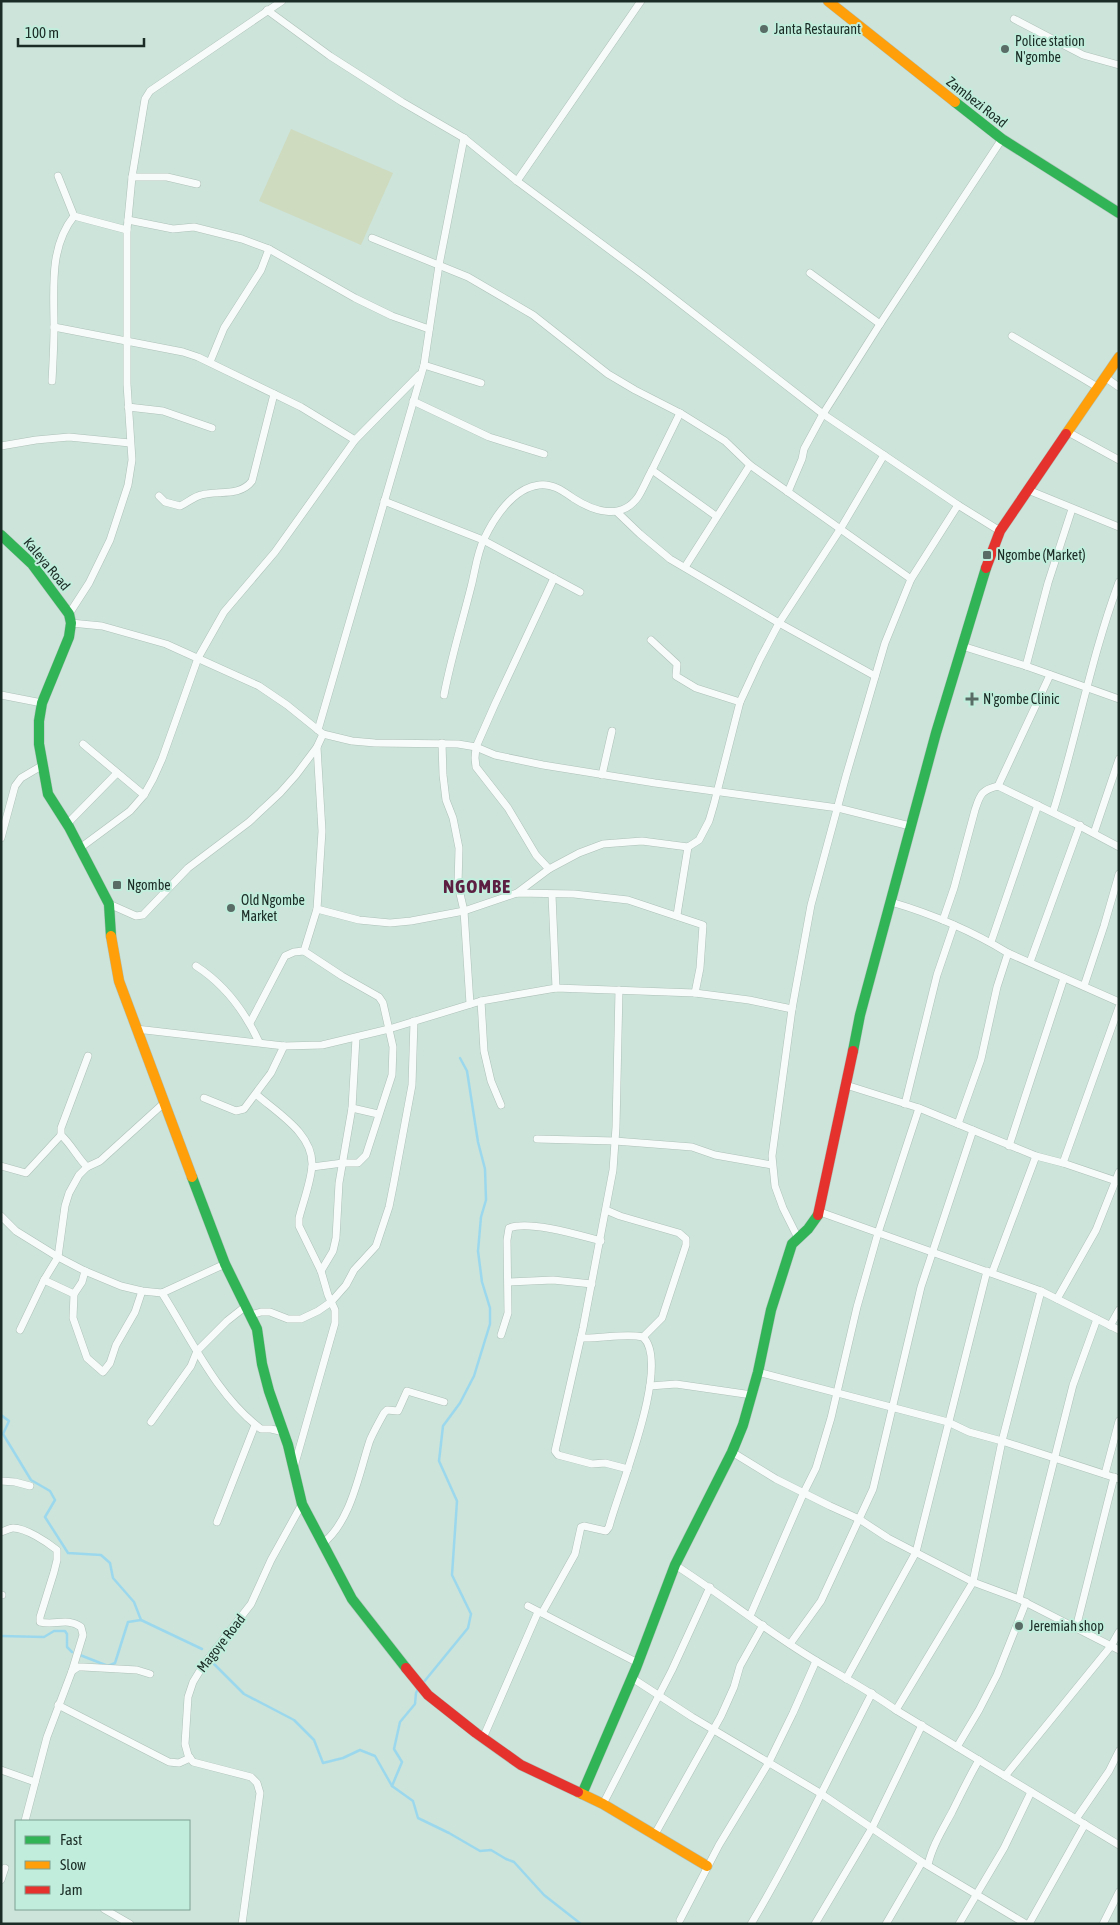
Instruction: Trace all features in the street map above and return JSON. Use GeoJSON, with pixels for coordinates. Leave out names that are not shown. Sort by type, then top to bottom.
{"type":"FeatureCollection","features":[{"type":"Feature","properties":{"kind":"street"},"geometry":{"type":"LineString","coordinates":[[282,1],[150,91],[145,98],[132,177],[127,230],[128,407],[132,460],[128,485],[110,540],[70,619],[69,637],[42,703],[39,721],[39,744],[48,794],[67,824],[109,904],[112,947],[119,981],[225,1264],[248,1310],[259,1338],[262,1364],[269,1391],[284,1432],[302,1504],[342,1582],[363,1615],[428,1695],[483,1738],[521,1765],[603,1804],[707,1866]]}},
{"type":"Feature","properties":{"kind":"street"},"geometry":{"type":"LineString","coordinates":[[517,181],[641,1]]}},
{"type":"Feature","properties":{"kind":"street","name":"Zambezi Road"},"geometry":{"type":"LineString","coordinates":[[828,1],[1002,139],[1119,213]]}},
{"type":"Feature","properties":{"kind":"street"},"geometry":{"type":"LineString","coordinates":[[267,10],[330,56],[402,102],[464,138],[517,181],[823,414],[1000,531]]}},
{"type":"Feature","properties":{"kind":"street"},"geometry":{"type":"LineString","coordinates":[[1014,19],[1083,55],[1119,65]]}},
{"type":"Feature","properties":{"kind":"street"},"geometry":{"type":"LineString","coordinates":[[304,952],[317,909],[322,831],[317,746],[424,365],[439,266],[464,138]]}},
{"type":"Feature","properties":{"kind":"street"},"geometry":{"type":"LineString","coordinates":[[788,492],[802,458],[804,448],[823,414],[1002,139]]}},
{"type":"Feature","properties":{"kind":"street"},"geometry":{"type":"LineString","coordinates":[[58,176],[74,216]]}},
{"type":"Feature","properties":{"kind":"street"},"geometry":{"type":"LineString","coordinates":[[132,177],[166,177],[197,184]]}},
{"type":"Feature","properties":{"kind":"street"},"geometry":{"type":"LineString","coordinates":[[74,216],[127,230]]}},
{"type":"Feature","properties":{"kind":"street"},"geometry":{"type":"LineString","coordinates":[[52,381],[54,266],[58,246],[65,227],[74,216]]}},
{"type":"Feature","properties":{"kind":"street"},"geometry":{"type":"LineString","coordinates":[[128,220],[173,229],[194,227],[242,238],[270,249],[355,298],[392,316],[430,329]]}},
{"type":"Feature","properties":{"kind":"street"},"geometry":{"type":"LineString","coordinates":[[372,238],[468,277],[498,293],[534,316],[608,374],[680,413],[725,441],[750,465],[911,579]]}},
{"type":"Feature","properties":{"kind":"street"},"geometry":{"type":"LineString","coordinates":[[210,362],[224,328],[261,270],[270,249]]}},
{"type":"Feature","properties":{"kind":"street"},"geometry":{"type":"LineString","coordinates":[[810,273],[880,324]]}},
{"type":"Feature","properties":{"kind":"street"},"geometry":{"type":"LineString","coordinates":[[54,327],[183,352],[210,362],[301,407],[355,440]]}},
{"type":"Feature","properties":{"kind":"street"},"geometry":{"type":"LineString","coordinates":[[1012,336],[1099,388]]}},
{"type":"Feature","properties":{"kind":"street"},"geometry":{"type":"LineString","coordinates":[[582,1794],[632,1678],[675,1565],[732,1452],[752,1395],[771,1310],[792,1244],[808,1229],[820,1212],[860,1015],[910,826],[985,571],[1000,531],[1119,357]]}},
{"type":"Feature","properties":{"kind":"street"},"geometry":{"type":"LineString","coordinates":[[424,365],[481,383]]}},
{"type":"Feature","properties":{"kind":"street"},"geometry":{"type":"LineString","coordinates":[[80,848],[130,811],[144,795],[162,759],[198,658],[224,612],[275,552],[355,440],[421,374]]}},
{"type":"Feature","properties":{"kind":"street"},"geometry":{"type":"LineString","coordinates":[[1106,378],[1119,387]]}},
{"type":"Feature","properties":{"kind":"street"},"geometry":{"type":"LineString","coordinates":[[158,496],[165,502],[180,506],[202,495],[239,491],[247,488],[252,481],[274,394]]}},
{"type":"Feature","properties":{"kind":"street"},"geometry":{"type":"LineString","coordinates":[[413,400],[489,437],[544,454]]}},
{"type":"Feature","properties":{"kind":"street"},"geometry":{"type":"LineString","coordinates":[[128,407],[163,411],[212,428]]}},
{"type":"Feature","properties":{"kind":"street"},"geometry":{"type":"LineString","coordinates":[[444,695],[450,660],[483,540],[507,502],[524,490],[537,485],[550,485],[578,501],[608,513],[617,512],[629,506],[637,498],[680,413]]}},
{"type":"Feature","properties":{"kind":"street"},"geometry":{"type":"LineString","coordinates":[[1068,432],[1119,460]]}},
{"type":"Feature","properties":{"kind":"street"},"geometry":{"type":"LineString","coordinates":[[1,446],[69,436],[130,443]]}},
{"type":"Feature","properties":{"kind":"street"},"geometry":{"type":"LineString","coordinates":[[317,909],[359,920],[390,923],[411,921],[464,911],[517,893],[549,870],[579,853],[602,844],[642,841],[688,847],[699,840],[718,791],[740,702],[760,659],[779,623],[841,528],[884,455]]}},
{"type":"Feature","properties":{"kind":"street"},"geometry":{"type":"LineString","coordinates":[[686,568],[716,516],[750,465]]}},
{"type":"Feature","properties":{"kind":"street"},"geometry":{"type":"LineString","coordinates":[[652,470],[716,516]]}},
{"type":"Feature","properties":{"kind":"street"},"geometry":{"type":"LineString","coordinates":[[1028,490],[1119,528]]}},
{"type":"Feature","properties":{"kind":"street"},"geometry":{"type":"LineString","coordinates":[[384,502],[483,540],[580,592]]}},
{"type":"Feature","properties":{"kind":"street"},"geometry":{"type":"LineString","coordinates":[[798,1238],[774,1186],[772,1165],[792,1009],[811,905],[885,643],[911,579],[958,505]]}},
{"type":"Feature","properties":{"kind":"street"},"geometry":{"type":"LineString","coordinates":[[1026,666],[1072,509]]}},
{"type":"Feature","properties":{"kind":"street"},"geometry":{"type":"LineString","coordinates":[[617,512],[655,548],[686,568],[779,623],[875,676]]}},
{"type":"Feature","properties":{"kind":"street","name":"Kaleya Road"},"geometry":{"type":"LineString","coordinates":[[1,535],[32,564],[70,619]]}},
{"type":"Feature","properties":{"kind":"street"},"geometry":{"type":"LineString","coordinates":[[549,870],[536,855],[508,808],[476,767],[476,747],[554,578]]}},
{"type":"Feature","properties":{"kind":"street"},"geometry":{"type":"LineString","coordinates":[[1053,812],[1066,772],[1086,688],[1119,582]]}},
{"type":"Feature","properties":{"kind":"street"},"geometry":{"type":"LineString","coordinates":[[70,619],[132,633],[166,644],[259,686],[321,732],[352,741],[442,743],[476,747],[496,756],[602,774],[838,808],[910,826]]}},
{"type":"Feature","properties":{"kind":"street"},"geometry":{"type":"LineString","coordinates":[[651,640],[677,664],[674,673],[676,676],[696,688],[740,702]]}},
{"type":"Feature","properties":{"kind":"street"},"geometry":{"type":"LineString","coordinates":[[962,646],[1026,666],[1119,699]]}},
{"type":"Feature","properties":{"kind":"street"},"geometry":{"type":"LineString","coordinates":[[998,786],[1050,675]]}},
{"type":"Feature","properties":{"kind":"street"},"geometry":{"type":"LineString","coordinates":[[1,695],[42,703]]}},
{"type":"Feature","properties":{"kind":"street"},"geometry":{"type":"LineString","coordinates":[[602,774],[612,731]]}},
{"type":"Feature","properties":{"kind":"street"},"geometry":{"type":"LineString","coordinates":[[442,743],[446,800],[453,818],[459,848],[458,885],[464,911],[470,1004]]}},
{"type":"Feature","properties":{"kind":"street"},"geometry":{"type":"LineString","coordinates":[[83,744],[144,795]]}},
{"type":"Feature","properties":{"kind":"street"},"geometry":{"type":"LineString","coordinates":[[109,904],[136,916],[143,915],[188,868],[249,822],[280,793],[317,746]]}},
{"type":"Feature","properties":{"kind":"street"},"geometry":{"type":"LineString","coordinates":[[1094,833],[1119,759]]}},
{"type":"Feature","properties":{"kind":"street"},"geometry":{"type":"LineString","coordinates":[[1,838],[15,786],[20,778],[43,766]]}},
{"type":"Feature","properties":{"kind":"street"},"geometry":{"type":"LineString","coordinates":[[67,824],[117,773]]}},
{"type":"Feature","properties":{"kind":"street"},"geometry":{"type":"LineString","coordinates":[[943,920],[979,799],[987,789],[998,786],[1080,825],[1119,847]]}},
{"type":"Feature","properties":{"kind":"street"},"geometry":{"type":"LineString","coordinates":[[991,942],[1038,805]]}},
{"type":"Feature","properties":{"kind":"street"},"geometry":{"type":"LineString","coordinates":[[1030,962],[1080,825]]}},
{"type":"Feature","properties":{"kind":"street"},"geometry":{"type":"LineString","coordinates":[[677,915],[688,847]]}},
{"type":"Feature","properties":{"kind":"street"},"geometry":{"type":"LineString","coordinates":[[1084,986],[1102,934],[1119,874]]}},
{"type":"Feature","properties":{"kind":"street"},"geometry":{"type":"LineString","coordinates":[[517,893],[591,895],[628,900],[702,924],[704,928],[695,993]]}},
{"type":"Feature","properties":{"kind":"street"},"geometry":{"type":"LineString","coordinates":[[552,895],[555,923],[556,988]]}},
{"type":"Feature","properties":{"kind":"street"},"geometry":{"type":"LineString","coordinates":[[891,902],[943,920],[1008,952],[1119,1002]]}},
{"type":"Feature","properties":{"kind":"street"},"geometry":{"type":"LineString","coordinates":[[905,1104],[937,975],[954,925]]}},
{"type":"Feature","properties":{"kind":"street"},"geometry":{"type":"LineString","coordinates":[[250,1023],[285,956],[294,952],[304,952],[379,997],[383,1003],[393,1048],[392,1075],[366,1155],[358,1164],[343,1163],[312,1167]]}},
{"type":"Feature","properties":{"kind":"street"},"geometry":{"type":"LineString","coordinates":[[958,1124],[981,1059],[997,987],[1008,952]]}},
{"type":"Feature","properties":{"kind":"street"},"geometry":{"type":"LineString","coordinates":[[196,966],[221,985],[250,1023],[259,1042]]}},
{"type":"Feature","properties":{"kind":"street"},"geometry":{"type":"LineString","coordinates":[[1009,1146],[1064,978]]}},
{"type":"Feature","properties":{"kind":"street"},"geometry":{"type":"LineString","coordinates":[[136,1029],[284,1046],[322,1045],[389,1029],[481,1001],[556,988],[695,993],[749,1000],[792,1009]]}},
{"type":"Feature","properties":{"kind":"street"},"geometry":{"type":"LineString","coordinates":[[619,990],[613,1170],[581,1338],[554,1451],[558,1455],[592,1464],[604,1463],[628,1469]]}},
{"type":"Feature","properties":{"kind":"street"},"geometry":{"type":"LineString","coordinates":[[481,1001],[484,1051],[491,1081],[501,1105]]}},
{"type":"Feature","properties":{"kind":"street"},"geometry":{"type":"LineString","coordinates":[[1064,1163],[1119,1007]]}},
{"type":"Feature","properties":{"kind":"street"},"geometry":{"type":"LineString","coordinates":[[151,1422],[191,1366],[197,1350],[227,1321],[248,1310],[270,1312],[288,1319],[301,1318],[318,1311],[331,1302],[346,1285],[354,1270],[376,1246],[383,1227],[394,1182],[412,1085],[414,1021]]}},
{"type":"Feature","properties":{"kind":"street"},"geometry":{"type":"LineString","coordinates":[[321,1271],[333,1251],[336,1238],[339,1183],[352,1108],[356,1038]]}},
{"type":"Feature","properties":{"kind":"street"},"geometry":{"type":"LineString","coordinates":[[204,1098],[240,1111],[244,1109],[271,1073],[284,1046]]}},
{"type":"Feature","properties":{"kind":"street"},"geometry":{"type":"LineString","coordinates":[[1,1166],[26,1173],[61,1135],[61,1128],[88,1056]]}},
{"type":"Feature","properties":{"kind":"street"},"geometry":{"type":"LineString","coordinates":[[846,1085],[919,1108],[1009,1146],[1117,1182]]}},
{"type":"Feature","properties":{"kind":"street"},"geometry":{"type":"LineString","coordinates":[[256,1094],[304,1138],[310,1147],[312,1167],[299,1218],[299,1226],[321,1271],[335,1310],[335,1323],[294,1467]]}},
{"type":"Feature","properties":{"kind":"street"},"geometry":{"type":"LineString","coordinates":[[20,1330],[44,1280],[58,1257],[63,1218],[69,1193],[79,1175],[87,1167],[100,1161],[164,1103]]}},
{"type":"Feature","properties":{"kind":"street"},"geometry":{"type":"LineString","coordinates":[[352,1108],[378,1114]]}},
{"type":"Feature","properties":{"kind":"street"},"geometry":{"type":"LineString","coordinates":[[750,1616],[816,1468],[831,1418],[857,1307],[878,1233],[919,1108]]}},
{"type":"Feature","properties":{"kind":"street"},"geometry":{"type":"LineString","coordinates":[[790,1644],[821,1601],[873,1489],[914,1313],[932,1252],[973,1130]]}},
{"type":"Feature","properties":{"kind":"street"},"geometry":{"type":"LineString","coordinates":[[61,1135],[68,1141],[76,1155],[87,1167]]}},
{"type":"Feature","properties":{"kind":"street"},"geometry":{"type":"LineString","coordinates":[[537,1139],[615,1141],[692,1147],[715,1155],[772,1165]]}},
{"type":"Feature","properties":{"kind":"street"},"geometry":{"type":"LineString","coordinates":[[846,1679],[916,1552],[926,1519],[948,1422],[989,1272],[1036,1156]]}},
{"type":"Feature","properties":{"kind":"street"},"geometry":{"type":"LineString","coordinates":[[1057,1299],[1096,1230],[1117,1182],[1119,1172]]}},
{"type":"Feature","properties":{"kind":"street"},"geometry":{"type":"LineString","coordinates":[[606,1210],[620,1216],[679,1233],[686,1239],[686,1245],[662,1318],[643,1337]]}},
{"type":"Feature","properties":{"kind":"street"},"geometry":{"type":"LineString","coordinates":[[820,1212],[1041,1291],[1119,1330]]}},
{"type":"Feature","properties":{"kind":"street"},"geometry":{"type":"LineString","coordinates":[[1,1216],[16,1231],[58,1257],[121,1286],[142,1291],[162,1293],[225,1264]]}},
{"type":"Feature","properties":{"kind":"street"},"geometry":{"type":"LineString","coordinates":[[500,1335],[508,1312],[507,1240],[511,1227],[554,1229],[601,1241]]}},
{"type":"Feature","properties":{"kind":"street"},"geometry":{"type":"LineString","coordinates":[[85,1271],[82,1282],[74,1294],[73,1318],[87,1358],[103,1372],[110,1363],[116,1345],[134,1312],[142,1291]]}},
{"type":"Feature","properties":{"kind":"street"},"geometry":{"type":"LineString","coordinates":[[44,1280],[74,1294]]}},
{"type":"Feature","properties":{"kind":"street"},"geometry":{"type":"LineString","coordinates":[[509,1282],[553,1280],[592,1284]]}},
{"type":"Feature","properties":{"kind":"street"},"geometry":{"type":"LineString","coordinates":[[896,1710],[973,1582],[1002,1441],[1041,1291]]}},
{"type":"Feature","properties":{"kind":"street"},"geometry":{"type":"LineString","coordinates":[[162,1293],[215,1381],[239,1411],[261,1429],[284,1432]]}},
{"type":"Feature","properties":{"kind":"street"},"geometry":{"type":"LineString","coordinates":[[1110,1326],[1119,1310]]}},
{"type":"Feature","properties":{"kind":"street"},"geometry":{"type":"LineString","coordinates":[[957,1747],[979,1710],[996,1675],[1023,1601],[1054,1459],[1073,1385],[1097,1319]]}},
{"type":"Feature","properties":{"kind":"street"},"geometry":{"type":"LineString","coordinates":[[483,1738],[540,1612],[574,1554],[581,1527],[607,1530],[641,1426],[650,1386],[652,1359],[649,1345],[643,1337],[581,1338]]}},
{"type":"Feature","properties":{"kind":"street"},"geometry":{"type":"LineString","coordinates":[[758,1372],[948,1422],[969,1432],[1117,1478],[1076,1628]]}},
{"type":"Feature","properties":{"kind":"street"},"geometry":{"type":"LineString","coordinates":[[650,1386],[676,1384],[752,1395]]}},
{"type":"Feature","properties":{"kind":"street"},"geometry":{"type":"LineString","coordinates":[[322,1544],[336,1533],[344,1518],[370,1440],[384,1413],[387,1410],[398,1411],[407,1391],[444,1402]]}},
{"type":"Feature","properties":{"kind":"street"},"geometry":{"type":"LineString","coordinates":[[1105,1474],[1119,1421]]}},
{"type":"Feature","properties":{"kind":"street"},"geometry":{"type":"LineString","coordinates":[[217,1522],[255,1425]]}},
{"type":"Feature","properties":{"kind":"street"},"geometry":{"type":"LineString","coordinates":[[732,1452],[776,1479],[859,1519],[888,1538],[973,1582],[1023,1601],[1119,1650]]}},
{"type":"Feature","properties":{"kind":"street"},"geometry":{"type":"LineString","coordinates":[[1,1480],[30,1486]]}},
{"type":"Feature","properties":{"kind":"street","name":"Magoye Road"},"geometry":{"type":"LineString","coordinates":[[190,1758],[185,1744],[185,1718],[188,1697],[196,1675],[251,1604],[271,1560],[302,1504]]}},
{"type":"Feature","properties":{"kind":"street"},"geometry":{"type":"LineString","coordinates":[[1,1532],[13,1528],[29,1532],[57,1550],[57,1560],[40,1622],[73,1622],[81,1627],[83,1635],[72,1671],[58,1705],[25,1820]]}},
{"type":"Feature","properties":{"kind":"street"},"geometry":{"type":"LineString","coordinates":[[675,1565],[710,1587],[816,1661],[872,1693],[896,1710],[1119,1845]]}},
{"type":"Feature","properties":{"kind":"street"},"geometry":{"type":"LineString","coordinates":[[603,1804],[658,1696],[710,1587]]}},
{"type":"Feature","properties":{"kind":"street"},"geometry":{"type":"LineString","coordinates":[[528,1606],[638,1663]]}},
{"type":"Feature","properties":{"kind":"street"},"geometry":{"type":"LineString","coordinates":[[655,1834],[713,1730],[734,1688],[740,1666],[763,1625]]}},
{"type":"Feature","properties":{"kind":"street"},"geometry":{"type":"LineString","coordinates":[[1004,1776],[1111,1646],[1119,1632]]}},
{"type":"Feature","properties":{"kind":"street"},"geometry":{"type":"LineString","coordinates":[[680,1920],[707,1866],[768,1764],[816,1661]]}},
{"type":"Feature","properties":{"kind":"street"},"geometry":{"type":"LineString","coordinates":[[72,1671],[78,1667],[83,1667],[136,1670],[150,1674]]}},
{"type":"Feature","properties":{"kind":"street"},"geometry":{"type":"LineString","coordinates":[[632,1678],[768,1764],[820,1793],[925,1864],[1027,1924],[1085,1824]]}},
{"type":"Feature","properties":{"kind":"street"},"geometry":{"type":"LineString","coordinates":[[751,1924],[809,1818],[872,1693]]}},
{"type":"Feature","properties":{"kind":"street"},"geometry":{"type":"LineString","coordinates":[[58,1705],[169,1762],[179,1763],[190,1758],[199,1765],[251,1777],[259,1788],[260,1793],[242,1924]]}},
{"type":"Feature","properties":{"kind":"street"},"geometry":{"type":"LineString","coordinates":[[815,1924],[872,1828],[922,1725]]}},
{"type":"Feature","properties":{"kind":"street"},"geometry":{"type":"LineString","coordinates":[[1076,1819],[1109,1771],[1119,1751]]}},
{"type":"Feature","properties":{"kind":"street"},"geometry":{"type":"LineString","coordinates":[[886,1924],[925,1864],[979,1760]]}},
{"type":"Feature","properties":{"kind":"street"},"geometry":{"type":"LineString","coordinates":[[1,1770],[35,1782]]}},
{"type":"Feature","properties":{"kind":"street"},"geometry":{"type":"LineString","coordinates":[[959,1924],[1004,1848],[1031,1792]]}},
{"type":"Feature","properties":{"kind":"street"},"geometry":{"type":"LineString","coordinates":[[1,1880],[5,1868]]}},
{"type":"Feature","properties":{"kind":"street"},"geometry":{"type":"LineString","coordinates":[[1103,1924],[1119,1892]]}},
{"type":"Feature","properties":{"kind":"street"},"geometry":{"type":"LineString","coordinates":[[106,1910],[130,1924]]}},
{"type":"Feature","properties":{"kind":"green space"},"geometry":{"type":"Polygon","coordinates":[[[291,129],[393,173],[361,245],[259,201],[291,129]]]}},
{"type":"Feature","properties":{"kind":"waterway"},"geometry":{"type":"LineString","coordinates":[[423,1683],[468,1628],[471,1614],[452,1575],[457,1501],[439,1461],[443,1426],[460,1403],[474,1376],[490,1324],[490,1308],[482,1282],[478,1251],[481,1217],[486,1200],[485,1169],[478,1142],[467,1071],[460,1058]]}},
{"type":"Feature","properties":{"kind":"waterway"},"geometry":{"type":"LineString","coordinates":[[1,1415],[9,1421],[3,1434],[31,1480],[50,1491],[55,1500],[45,1517],[68,1553],[101,1555],[110,1563],[113,1578],[134,1602],[141,1620],[202,1649]]}},
{"type":"Feature","properties":{"kind":"waterway"},"geometry":{"type":"LineString","coordinates":[[80,1655],[108,1666],[115,1663],[128,1622],[141,1620]]}},
{"type":"Feature","properties":{"kind":"waterway"},"geometry":{"type":"LineString","coordinates":[[1,1636],[44,1637],[54,1631],[65,1631],[67,1634],[67,1647],[72,1652]]}},
{"type":"Feature","properties":{"kind":"waterway"},"geometry":{"type":"LineString","coordinates":[[211,1661],[244,1694],[294,1720],[314,1740],[323,1763],[343,1758],[360,1750],[375,1756],[392,1786],[413,1801],[418,1818],[480,1851],[491,1850],[514,1862],[544,1895],[581,1924]]}},
{"type":"Feature","properties":{"kind":"waterway"},"geometry":{"type":"LineString","coordinates":[[392,1786],[402,1762],[394,1749],[400,1722],[415,1704],[418,1689]]}},
{"type":"Feature","properties":{"kind":"traffic: fast"},"geometry":{"type":"LineString","coordinates":[[955,102],[1002,139],[1119,213]]}},
{"type":"Feature","properties":{"kind":"traffic: fast"},"geometry":{"type":"LineString","coordinates":[[1,535],[32,564],[69,614],[71,623],[69,637],[42,703],[39,721],[39,744],[48,794],[69,827],[109,904],[111,936]]}},
{"type":"Feature","properties":{"kind":"traffic: fast"},"geometry":{"type":"LineString","coordinates":[[853,1051],[860,1015],[936,733],[986,568]]}},
{"type":"Feature","properties":{"kind":"traffic: fast"},"geometry":{"type":"LineString","coordinates":[[192,1177],[225,1264],[257,1329],[262,1364],[269,1391],[288,1445],[302,1504],[352,1599],[406,1668]]}},
{"type":"Feature","properties":{"kind":"traffic: fast"},"geometry":{"type":"LineString","coordinates":[[582,1794],[636,1668],[675,1565],[732,1452],[743,1425],[758,1372],[771,1310],[792,1244],[808,1229],[818,1215]]}},
{"type":"Feature","properties":{"kind":"traffic: slow"},"geometry":{"type":"LineString","coordinates":[[828,1],[955,102]]}},
{"type":"Feature","properties":{"kind":"traffic: slow"},"geometry":{"type":"LineString","coordinates":[[1066,434],[1119,357]]}},
{"type":"Feature","properties":{"kind":"traffic: slow"},"geometry":{"type":"LineString","coordinates":[[111,936],[119,981],[192,1177]]}},
{"type":"Feature","properties":{"kind":"traffic: slow"},"geometry":{"type":"LineString","coordinates":[[578,1792],[603,1804],[707,1866]]}},
{"type":"Feature","properties":{"kind":"traffic: jam"},"geometry":{"type":"LineString","coordinates":[[986,568],[1000,531],[1066,434]]}},
{"type":"Feature","properties":{"kind":"traffic: jam"},"geometry":{"type":"LineString","coordinates":[[818,1215],[853,1051]]}},
{"type":"Feature","properties":{"kind":"traffic: jam"},"geometry":{"type":"LineString","coordinates":[[406,1668],[428,1695],[476,1733],[521,1765],[578,1792]]}},
{"type":"Feature","properties":{"kind":"place","name":"Janta Restaurant"},"geometry":{"type":"Point","coordinates":[764,29]}},
{"type":"Feature","properties":{"kind":"place","name":"Police station N'gombe"},"geometry":{"type":"Point","coordinates":[1005,49]}},
{"type":"Feature","properties":{"kind":"place","name":"Ngombe (Market)"},"geometry":{"type":"Point","coordinates":[987,555]}},
{"type":"Feature","properties":{"kind":"place","name":"N'gombe Clinic"},"geometry":{"type":"Point","coordinates":[972,699]}},
{"type":"Feature","properties":{"kind":"place","name":"Ngombe"},"geometry":{"type":"Point","coordinates":[117,885]}},
{"type":"Feature","properties":{"kind":"place","name":"Old Ngombe Market"},"geometry":{"type":"Point","coordinates":[231,908]}},
{"type":"Feature","properties":{"kind":"place","name":"Jeremiah shop"},"geometry":{"type":"Point","coordinates":[1019,1626]}},
{"type":"Feature","properties":{"kind":"district","name":"NGOMBE"},"geometry":{"type":"Point","coordinates":[477,886]}}]}
